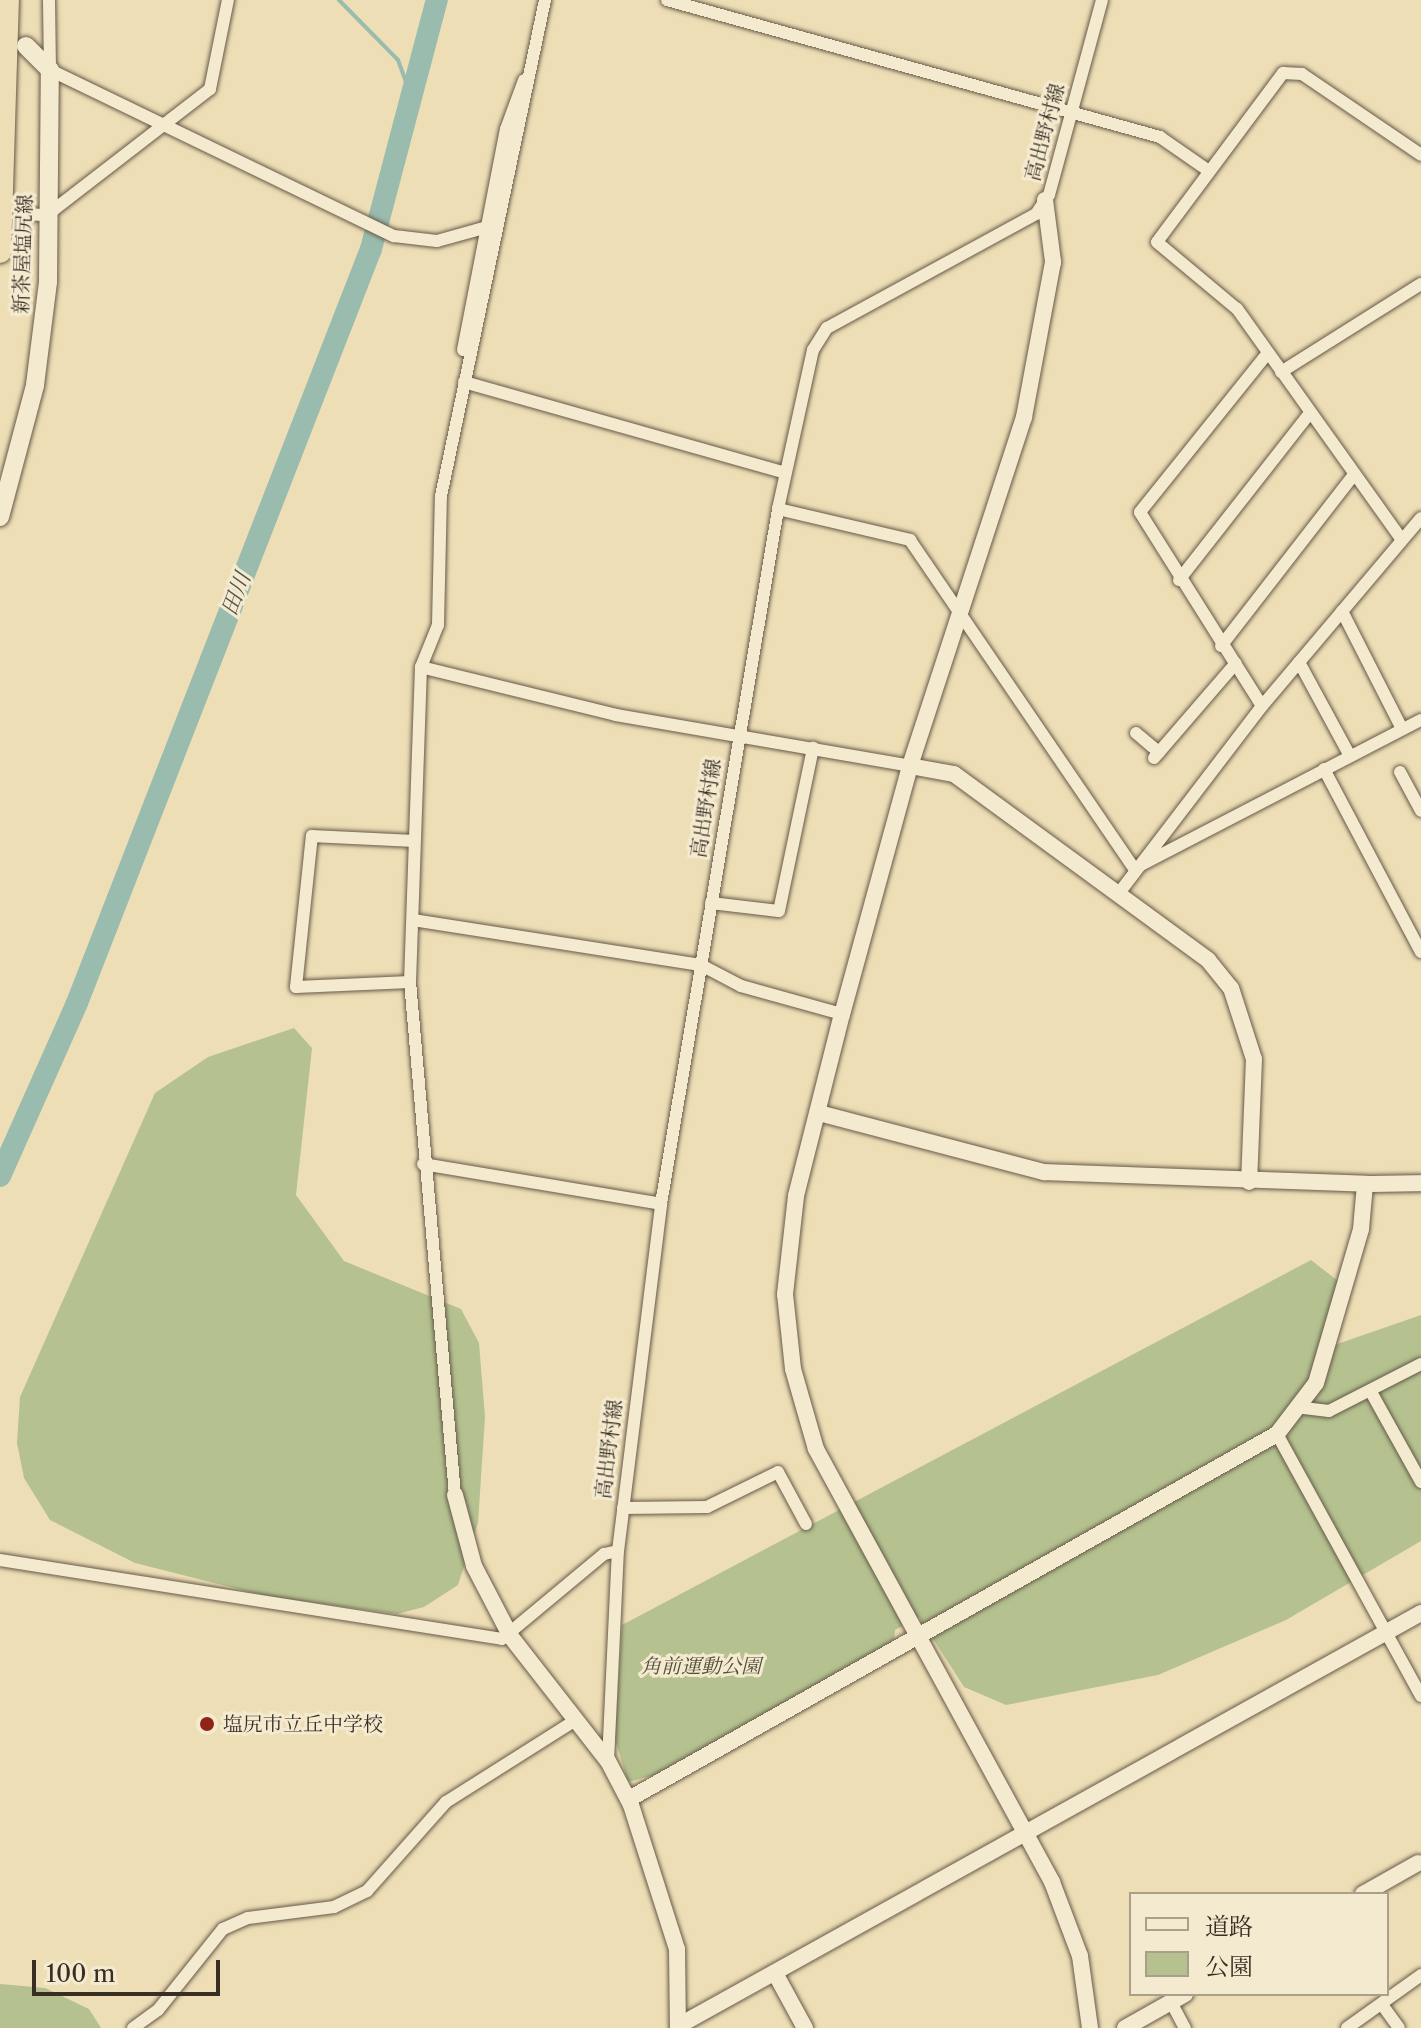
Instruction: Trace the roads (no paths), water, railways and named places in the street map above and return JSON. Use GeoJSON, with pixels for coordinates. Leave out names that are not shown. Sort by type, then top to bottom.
{"type":"FeatureCollection","features":[{"type":"Feature","properties":{"kind":"highway"},"geometry":{"type":"LineString","coordinates":[[0,252],[8,0]]}},
{"type":"Feature","properties":{"kind":"main road"},"geometry":{"type":"LineString","coordinates":[[26,46],[50,70]]}},
{"type":"Feature","properties":{"kind":"main road","name":"新茶屋塩尻線"},"geometry":{"type":"LineString","coordinates":[[0,517],[5,483],[35,385],[47,215],[50,70]]}},
{"type":"Feature","properties":{"kind":"street"},"geometry":{"type":"LineString","coordinates":[[49,0],[50,70],[165,124],[338,214],[394,236],[437,241],[484,228]]}},
{"type":"Feature","properties":{"kind":"street"},"geometry":{"type":"LineString","coordinates":[[25,214],[47,215],[210,89],[228,0]]}},
{"type":"Feature","properties":{"kind":"street"},"geometry":{"type":"LineString","coordinates":[[545,0],[526,78],[441,496],[438,625],[421,667],[423,767],[414,841],[410,982],[423,1164],[455,1495],[474,1566],[511,1637],[571,1723],[608,1761],[629,1799],[677,1949],[678,2027],[1421,1613]]}},
{"type":"Feature","properties":{"kind":"street"},"geometry":{"type":"LineString","coordinates":[[667,0],[1160,137],[1206,169]]}},
{"type":"Feature","properties":{"kind":"street","name":"高出野村線"},"geometry":{"type":"LineString","coordinates":[[608,1761],[618,1551],[661,1204],[778,509],[813,350],[827,328],[1036,214],[1045,200],[1102,0]]}},
{"type":"Feature","properties":{"kind":"street"},"geometry":{"type":"LineString","coordinates":[[1402,540],[1353,476],[1237,309],[1157,242],[1206,169],[1277,77],[1293,72],[1421,155]]}},
{"type":"Feature","properties":{"kind":"street"},"geometry":{"type":"LineString","coordinates":[[464,382],[484,228],[518,86],[526,78]]}},
{"type":"Feature","properties":{"kind":"street"},"geometry":{"type":"LineString","coordinates":[[1045,200],[1053,262],[1024,417],[910,766],[842,1014],[789,1237],[785,1294],[793,1369],[816,1449],[917,1640],[1026,1833],[1080,1956],[1090,2028]]}},
{"type":"Feature","properties":{"kind":"street"},"geometry":{"type":"LineString","coordinates":[[1281,372],[1421,284]]}},
{"type":"Feature","properties":{"kind":"street"},"geometry":{"type":"LineString","coordinates":[[1262,706],[1179,580],[1140,512],[1268,353]]}},
{"type":"Feature","properties":{"kind":"street"},"geometry":{"type":"LineString","coordinates":[[464,382],[785,473]]}},
{"type":"Feature","properties":{"kind":"street"},"geometry":{"type":"LineString","coordinates":[[1179,580],[1310,413]]}},
{"type":"Feature","properties":{"kind":"street"},"geometry":{"type":"LineString","coordinates":[[1221,646],[1353,476]]}},
{"type":"Feature","properties":{"kind":"street"},"geometry":{"type":"LineString","coordinates":[[778,509],[910,540],[1134,868]]}},
{"type":"Feature","properties":{"kind":"street"},"geometry":{"type":"LineString","coordinates":[[1119,893],[1134,868],[1262,706],[1421,518]]}},
{"type":"Feature","properties":{"kind":"street"},"geometry":{"type":"LineString","coordinates":[[1342,611],[1402,729]]}},
{"type":"Feature","properties":{"kind":"street"},"geometry":{"type":"LineString","coordinates":[[1299,662],[1350,756]]}},
{"type":"Feature","properties":{"kind":"street"},"geometry":{"type":"LineString","coordinates":[[1136,733],[1156,755],[1235,664]]}},
{"type":"Feature","properties":{"kind":"street"},"geometry":{"type":"LineString","coordinates":[[421,667],[616,715],[954,774],[1208,960],[1231,988],[1254,1059],[1249,1182]]}},
{"type":"Feature","properties":{"kind":"street"},"geometry":{"type":"LineString","coordinates":[[1134,868],[1421,720]]}},
{"type":"Feature","properties":{"kind":"street"},"geometry":{"type":"LineString","coordinates":[[711,903],[779,911],[813,748]]}},
{"type":"Feature","properties":{"kind":"street"},"geometry":{"type":"LineString","coordinates":[[1324,769],[1421,952]]}},
{"type":"Feature","properties":{"kind":"street"},"geometry":{"type":"LineString","coordinates":[[1400,772],[1421,811]]}},
{"type":"Feature","properties":{"kind":"street"},"geometry":{"type":"LineString","coordinates":[[410,982],[296,987],[312,836],[414,841]]}},
{"type":"Feature","properties":{"kind":"street"},"geometry":{"type":"LineString","coordinates":[[413,920],[701,965],[741,986],[842,1014]]}},
{"type":"Feature","properties":{"kind":"street"},"geometry":{"type":"LineString","coordinates":[[819,1113],[1044,1172],[1249,1182],[1421,1183]]}},
{"type":"Feature","properties":{"kind":"street"},"geometry":{"type":"LineString","coordinates":[[423,1164],[661,1204]]}},
{"type":"Feature","properties":{"kind":"street"},"geometry":{"type":"LineString","coordinates":[[629,1799],[917,1640],[1277,1434],[1304,1408],[1356,1250],[1365,1184]]}},
{"type":"Feature","properties":{"kind":"street"},"geometry":{"type":"LineString","coordinates":[[1304,1408],[1329,1411],[1421,1364]]}},
{"type":"Feature","properties":{"kind":"street"},"geometry":{"type":"LineString","coordinates":[[1371,1392],[1421,1482]]}},
{"type":"Feature","properties":{"kind":"street"},"geometry":{"type":"LineString","coordinates":[[1277,1434],[1421,1696]]}},
{"type":"Feature","properties":{"kind":"street"},"geometry":{"type":"LineString","coordinates":[[623,1508],[707,1507],[778,1472],[806,1524]]}},
{"type":"Feature","properties":{"kind":"street"},"geometry":{"type":"LineString","coordinates":[[511,1637],[604,1554],[618,1551]]}},
{"type":"Feature","properties":{"kind":"street"},"geometry":{"type":"LineString","coordinates":[[0,1560],[511,1637]]}},
{"type":"Feature","properties":{"kind":"street"},"geometry":{"type":"LineString","coordinates":[[133,2028],[158,2010],[223,1929],[248,1918],[334,1907],[367,1891],[446,1802],[571,1723]]}},
{"type":"Feature","properties":{"kind":"street"},"geometry":{"type":"LineString","coordinates":[[1367,1892],[1420,1865]]}},
{"type":"Feature","properties":{"kind":"street"},"geometry":{"type":"LineString","coordinates":[[775,1973],[805,2028]]}},
{"type":"Feature","properties":{"kind":"street"},"geometry":{"type":"LineString","coordinates":[[1353,2026],[1421,1975]]}},
{"type":"Feature","properties":{"kind":"street"},"geometry":{"type":"LineString","coordinates":[[1125,2028],[1178,1998],[1185,2028]]}},
{"type":"Feature","properties":{"kind":"street"},"geometry":{"type":"LineString","coordinates":[[1383,2006],[1399,2028]]}},
{"type":"Feature","properties":{"kind":"waterway"},"geometry":{"type":"LineString","coordinates":[[339,0],[398,60],[410,93]]}},
{"type":"Feature","properties":{"kind":"waterway","name":"田川"},"geometry":{"type":"LineString","coordinates":[[0,1176],[77,1003],[371,249],[437,0]]}},
{"type":"Feature","properties":{"kind":"place","name":"塩尻市立丘中学校"},"geometry":{"type":"Point","coordinates":[207,1724]}},
{"type":"Feature","properties":{"kind":"park label","name":"角前運動公園"},"geometry":{"type":"Point","coordinates":[701,1666]}}]}
